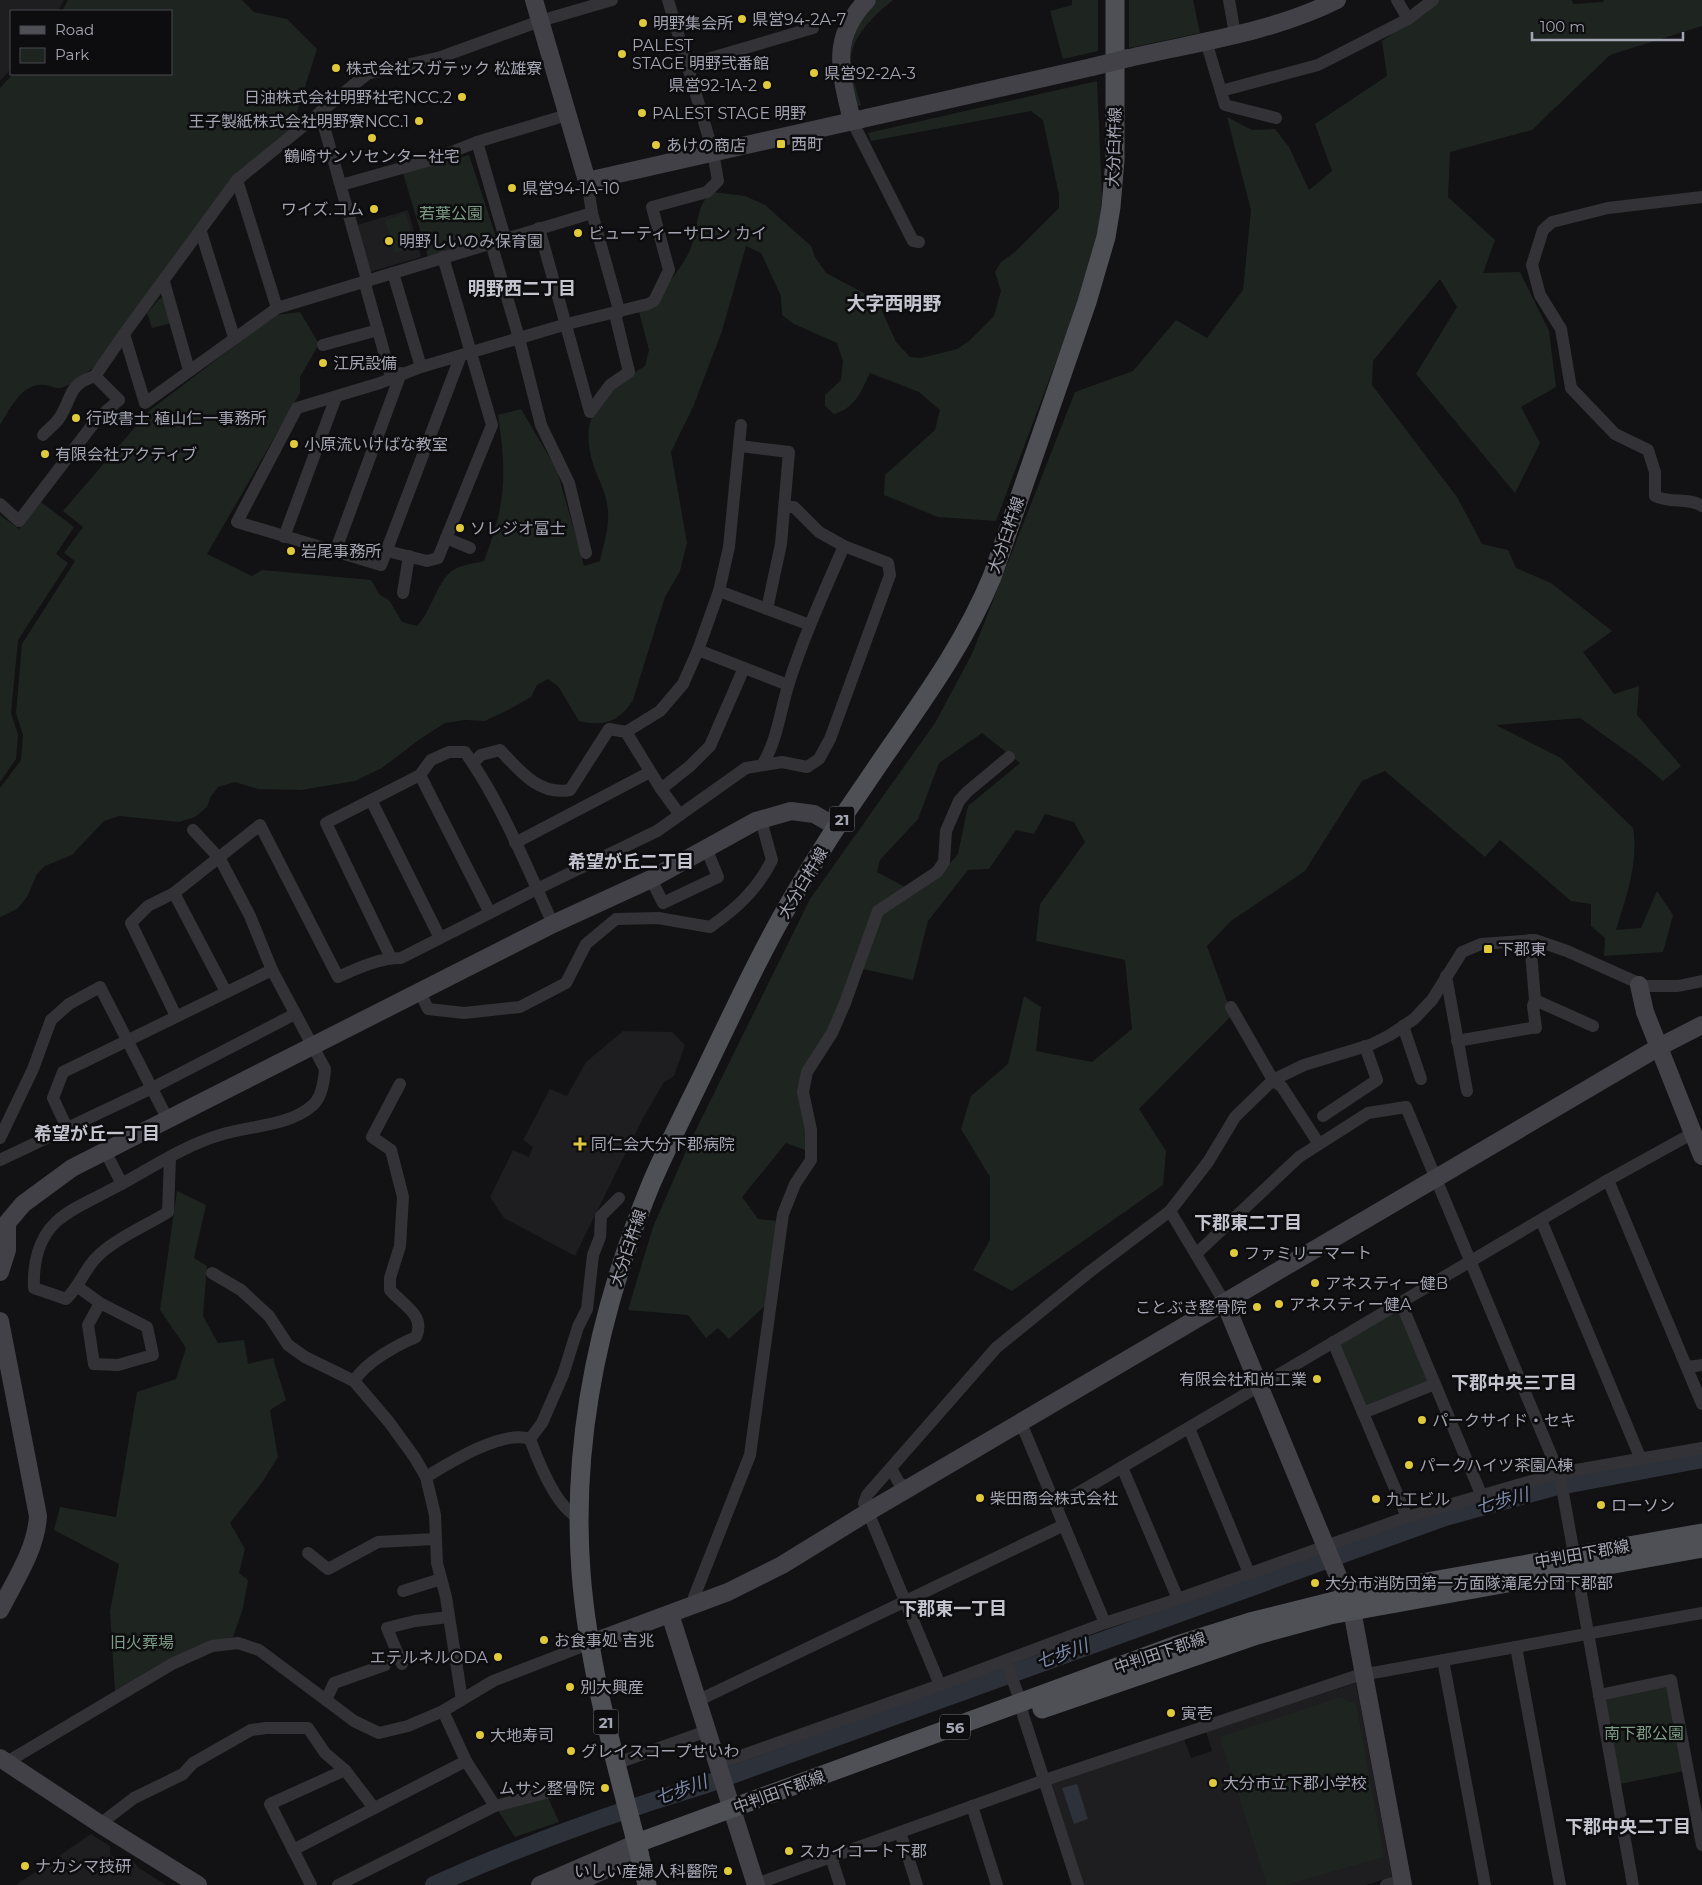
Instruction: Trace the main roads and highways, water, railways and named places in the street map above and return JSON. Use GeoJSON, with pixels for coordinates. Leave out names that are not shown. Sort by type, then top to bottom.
{"type":"FeatureCollection","features":[{"type":"Feature","properties":{"kind":"main road","name":"大分臼杵線"},"geometry":{"type":"LineString","coordinates":[[659,1885],[644,1847],[603,1712],[581,1572],[582,1444],[593,1371],[619,1272],[638,1217],[673,1137],[759,959],[793,898],[837,827],[947,666],[973,621],[992,577],[1088,302],[1106,237],[1114,184],[1115,0]]}},
{"type":"Feature","properties":{"kind":"main road","name":"中判田下郡線"},"geometry":{"type":"LineString","coordinates":[[644,1847],[734,1815],[1020,1702],[1186,1642],[1250,1622],[1575,1563],[1702,1534]]}},
{"type":"Feature","properties":{"kind":"main road","name":"中判田下郡線"},"geometry":{"type":"LineString","coordinates":[[1575,1563],[1702,1548]]}},
{"type":"Feature","properties":{"kind":"main road","name":"大分臼杵線"},"geometry":{"type":"LineString","coordinates":[[591,1643],[626,1760],[630,1797]]}},
{"type":"Feature","properties":{"kind":"main road","name":"大分臼杵線"},"geometry":{"type":"LineString","coordinates":[[644,1847],[647,1885]]}},
{"type":"Feature","properties":{"kind":"waterway","name":"七歩川"},"geometry":{"type":"LineString","coordinates":[[434,1885],[567,1831],[704,1785],[1445,1517],[1554,1487],[1702,1459]]}},
{"type":"Feature","properties":{"kind":"place","name":"県営94-2A-7"},"geometry":{"type":"Point","coordinates":[742,19]}},
{"type":"Feature","properties":{"kind":"place","name":"明野集会所"},"geometry":{"type":"Point","coordinates":[643,23]}},
{"type":"Feature","properties":{"kind":"place","name":"PALEST STAGE 明野弐番館"},"geometry":{"type":"Point","coordinates":[622,54]}},
{"type":"Feature","properties":{"kind":"place","name":"株式会社スガテック 松雄寮"},"geometry":{"type":"Point","coordinates":[336,68]}},
{"type":"Feature","properties":{"kind":"place","name":"県営92-2A-3"},"geometry":{"type":"Point","coordinates":[814,73]}},
{"type":"Feature","properties":{"kind":"place","name":"県営92-1A-2"},"geometry":{"type":"Point","coordinates":[767,85]}},
{"type":"Feature","properties":{"kind":"place","name":"日油株式会社明野社宅NCC.2"},"geometry":{"type":"Point","coordinates":[462,97]}},
{"type":"Feature","properties":{"kind":"place","name":"PALEST STAGE 明野"},"geometry":{"type":"Point","coordinates":[642,113]}},
{"type":"Feature","properties":{"kind":"place","name":"王子製紙株式会社明野寮NCC.1"},"geometry":{"type":"Point","coordinates":[419,121]}},
{"type":"Feature","properties":{"kind":"place","name":"鶴崎サンソセンター社宅"},"geometry":{"type":"Point","coordinates":[372,138]}},
{"type":"Feature","properties":{"kind":"place","name":"西町"},"geometry":{"type":"Point","coordinates":[781,144]}},
{"type":"Feature","properties":{"kind":"place","name":"あけの商店"},"geometry":{"type":"Point","coordinates":[656,145]}},
{"type":"Feature","properties":{"kind":"place","name":"県営94-1A-10"},"geometry":{"type":"Point","coordinates":[512,188]}},
{"type":"Feature","properties":{"kind":"place","name":"ワイズ.コム"},"geometry":{"type":"Point","coordinates":[374,209]}},
{"type":"Feature","properties":{"kind":"place","name":"ビューティーサロン カイ"},"geometry":{"type":"Point","coordinates":[578,233]}},
{"type":"Feature","properties":{"kind":"place","name":"明野しいのみ保育園"},"geometry":{"type":"Point","coordinates":[389,241]}},
{"type":"Feature","properties":{"kind":"place","name":"江尻設備"},"geometry":{"type":"Point","coordinates":[323,363]}},
{"type":"Feature","properties":{"kind":"place","name":"行政書士 植山仁一事務所"},"geometry":{"type":"Point","coordinates":[76,418]}},
{"type":"Feature","properties":{"kind":"place","name":"小原流いけばな教室"},"geometry":{"type":"Point","coordinates":[294,444]}},
{"type":"Feature","properties":{"kind":"place","name":"有限会社アクティブ"},"geometry":{"type":"Point","coordinates":[45,454]}},
{"type":"Feature","properties":{"kind":"place","name":"ソレジオ富士"},"geometry":{"type":"Point","coordinates":[460,528]}},
{"type":"Feature","properties":{"kind":"place","name":"岩尾事務所"},"geometry":{"type":"Point","coordinates":[291,551]}},
{"type":"Feature","properties":{"kind":"place","name":"下郡東"},"geometry":{"type":"Point","coordinates":[1488,949]}},
{"type":"Feature","properties":{"kind":"place","name":"同仁会大分下郡病院"},"geometry":{"type":"Point","coordinates":[580,1144]}},
{"type":"Feature","properties":{"kind":"place","name":"ファミリーマート"},"geometry":{"type":"Point","coordinates":[1234,1253]}},
{"type":"Feature","properties":{"kind":"place","name":"アネスティー健B"},"geometry":{"type":"Point","coordinates":[1315,1283]}},
{"type":"Feature","properties":{"kind":"place","name":"アネスティー健A"},"geometry":{"type":"Point","coordinates":[1279,1304]}},
{"type":"Feature","properties":{"kind":"place","name":"ことぶき整骨院"},"geometry":{"type":"Point","coordinates":[1257,1307]}},
{"type":"Feature","properties":{"kind":"place","name":"有限会社和尚工業"},"geometry":{"type":"Point","coordinates":[1317,1379]}},
{"type":"Feature","properties":{"kind":"place","name":"パークサイド・セキ"},"geometry":{"type":"Point","coordinates":[1422,1420]}},
{"type":"Feature","properties":{"kind":"place","name":"パークハイツ茶園A棟"},"geometry":{"type":"Point","coordinates":[1409,1465]}},
{"type":"Feature","properties":{"kind":"place","name":"柴田商会株式会社"},"geometry":{"type":"Point","coordinates":[980,1498]}},
{"type":"Feature","properties":{"kind":"place","name":"九工ビル"},"geometry":{"type":"Point","coordinates":[1376,1499]}},
{"type":"Feature","properties":{"kind":"place","name":"ローソン"},"geometry":{"type":"Point","coordinates":[1601,1505]}},
{"type":"Feature","properties":{"kind":"place","name":"大分市消防団第一方面隊滝尾分団下郡部"},"geometry":{"type":"Point","coordinates":[1315,1583]}},
{"type":"Feature","properties":{"kind":"place","name":"お食事処 吉兆"},"geometry":{"type":"Point","coordinates":[544,1640]}},
{"type":"Feature","properties":{"kind":"place","name":"エテルネルODA"},"geometry":{"type":"Point","coordinates":[498,1657]}},
{"type":"Feature","properties":{"kind":"place","name":"別大興産"},"geometry":{"type":"Point","coordinates":[570,1687]}},
{"type":"Feature","properties":{"kind":"place","name":"寅壱"},"geometry":{"type":"Point","coordinates":[1171,1713]}},
{"type":"Feature","properties":{"kind":"place","name":"大地寿司"},"geometry":{"type":"Point","coordinates":[480,1735]}},
{"type":"Feature","properties":{"kind":"place","name":"グレイスコープせいわ"},"geometry":{"type":"Point","coordinates":[571,1751]}},
{"type":"Feature","properties":{"kind":"place","name":"大分市立下郡小学校"},"geometry":{"type":"Point","coordinates":[1213,1783]}},
{"type":"Feature","properties":{"kind":"place","name":"ムサシ整骨院"},"geometry":{"type":"Point","coordinates":[605,1788]}},
{"type":"Feature","properties":{"kind":"place","name":"スカイコート下郡"},"geometry":{"type":"Point","coordinates":[789,1851]}},
{"type":"Feature","properties":{"kind":"place","name":"ナカシマ技研"},"geometry":{"type":"Point","coordinates":[25,1866]}},
{"type":"Feature","properties":{"kind":"place","name":"いしい産婦人科醫院"},"geometry":{"type":"Point","coordinates":[728,1871]}},
{"type":"Feature","properties":{"kind":"district","name":"明野西二丁目"},"geometry":{"type":"Point","coordinates":[522,289]}},
{"type":"Feature","properties":{"kind":"district","name":"大字西明野"},"geometry":{"type":"Point","coordinates":[894,303]}},
{"type":"Feature","properties":{"kind":"district","name":"希望が丘二丁目"},"geometry":{"type":"Point","coordinates":[631,862]}},
{"type":"Feature","properties":{"kind":"district","name":"希望が丘一丁目"},"geometry":{"type":"Point","coordinates":[97,1134]}},
{"type":"Feature","properties":{"kind":"district","name":"下郡東二丁目"},"geometry":{"type":"Point","coordinates":[1248,1223]}},
{"type":"Feature","properties":{"kind":"district","name":"下郡中央三丁目"},"geometry":{"type":"Point","coordinates":[1514,1383]}},
{"type":"Feature","properties":{"kind":"district","name":"下郡東一丁目"},"geometry":{"type":"Point","coordinates":[953,1609]}},
{"type":"Feature","properties":{"kind":"district","name":"下郡中央二丁目"},"geometry":{"type":"Point","coordinates":[1628,1827]}},
{"type":"Feature","properties":{"kind":"park label","name":"若葉公園"},"geometry":{"type":"Point","coordinates":[451,213]}},
{"type":"Feature","properties":{"kind":"park label","name":"旧火葬場"},"geometry":{"type":"Point","coordinates":[142,1642]}},
{"type":"Feature","properties":{"kind":"park label","name":"南下郡公園"},"geometry":{"type":"Point","coordinates":[1644,1733]}}]}
